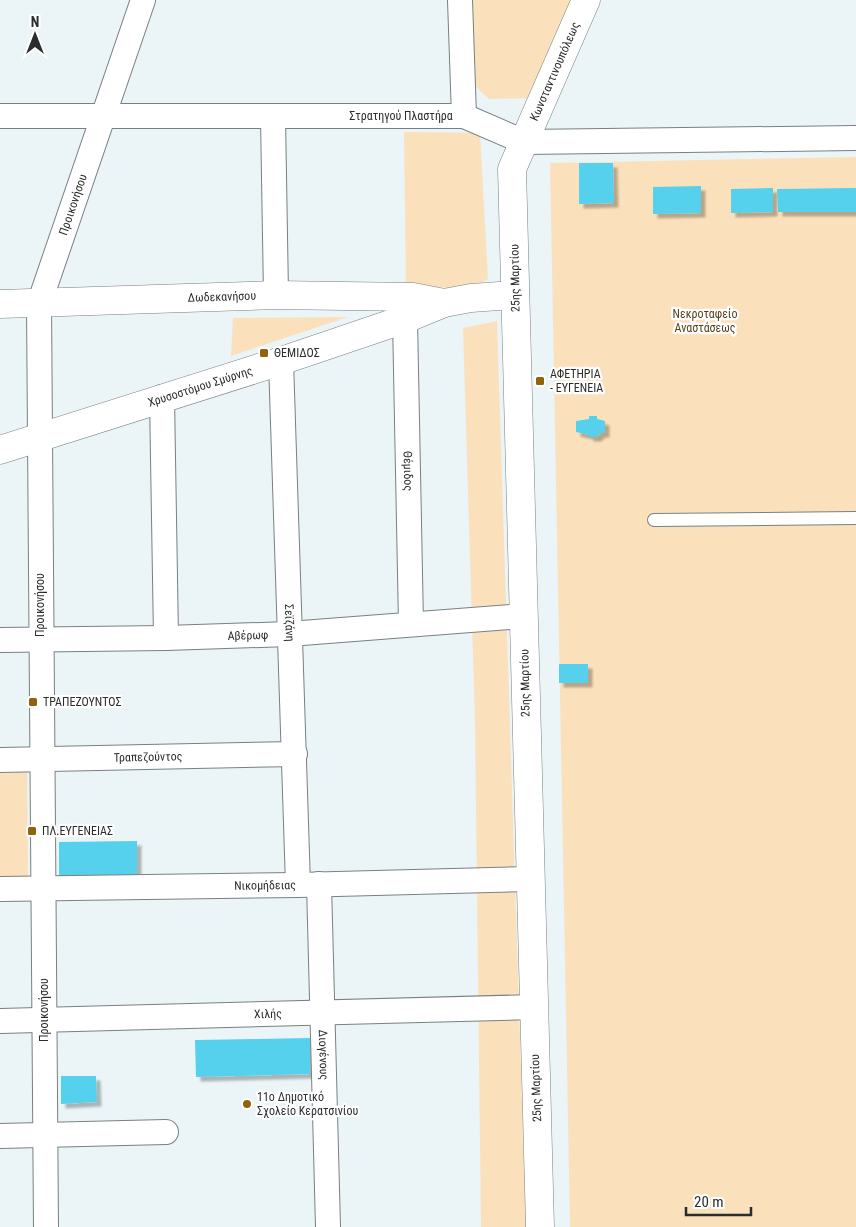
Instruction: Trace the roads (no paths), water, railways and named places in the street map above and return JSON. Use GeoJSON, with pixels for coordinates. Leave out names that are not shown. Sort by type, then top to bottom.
{"type":"FeatureCollection","features":[{"type":"Feature","properties":{"kind":"street","name":"Προικονήσου"},"geometry":{"type":"LineString","coordinates":[[46,1227],[40,639],[39,304],[143,0]]}},
{"type":"Feature","properties":{"kind":"street"},"geometry":{"type":"LineString","coordinates":[[460,0],[464,116]]}},
{"type":"Feature","properties":{"kind":"street","name":"Κωνσταντινουπόλεως"},"geometry":{"type":"LineString","coordinates":[[524,142],[586,0]]}},
{"type":"Feature","properties":{"kind":"street","name":"Στρατηγού Πλαστήρα"},"geometry":{"type":"LineString","coordinates":[[0,116],[464,116],[524,142],[856,138]]}},
{"type":"Feature","properties":{"kind":"street"},"geometry":{"type":"LineString","coordinates":[[273,117],[276,295]]}},
{"type":"Feature","properties":{"kind":"street","name":"25ης Μαρτίου"},"geometry":{"type":"LineString","coordinates":[[524,142],[516,154],[512,169],[540,1227]]}},
{"type":"Feature","properties":{"kind":"street","name":"Δωδεκανήσου"},"geometry":{"type":"LineString","coordinates":[[0,304],[276,295],[413,297],[444,303]]}},
{"type":"Feature","properties":{"kind":"street","name":"Χρυσοστόμου Σμύρνης"},"geometry":{"type":"LineString","coordinates":[[0,450],[162,397],[282,361],[405,319],[444,303],[470,298],[515,295]]}},
{"type":"Feature","properties":{"kind":"street","name":"Θέμιδος"},"geometry":{"type":"LineString","coordinates":[[405,319],[411,624]]}},
{"type":"Feature","properties":{"kind":"street","name":"Σεϊζάνη"},"geometry":{"type":"LineString","coordinates":[[282,361],[289,634],[295,754],[309,884]]}},
{"type":"Feature","properties":{"kind":"street"},"geometry":{"type":"LineString","coordinates":[[162,397],[166,638]]}},
{"type":"Feature","properties":{"kind":"street","name":"Αβέρωφ"},"geometry":{"type":"LineString","coordinates":[[0,640],[289,634],[524,616]]}},
{"type":"Feature","properties":{"kind":"street","name":"Τραπεζούντος"},"geometry":{"type":"LineString","coordinates":[[0,760],[295,754]]}},
{"type":"Feature","properties":{"kind":"street","name":"Νικομήδειας"},"geometry":{"type":"LineString","coordinates":[[0,889],[530,879]]}},
{"type":"Feature","properties":{"kind":"street","name":"Διογένους"},"geometry":{"type":"LineString","coordinates":[[309,884],[324,1013],[328,1227]]}},
{"type":"Feature","properties":{"kind":"street","name":"Χιλής"},"geometry":{"type":"LineString","coordinates":[[0,1021],[534,1007]]}},
{"type":"Feature","properties":{"kind":"street"},"geometry":{"type":"LineString","coordinates":[[0,1136],[166,1132]]}},
{"type":"Feature","properties":{"kind":"lane"},"geometry":{"type":"LineString","coordinates":[[654,520],[856,518]]}},
{"type":"Feature","properties":{"kind":"place","name":"ΘΕΜΙΔΟΣ"},"geometry":{"type":"Point","coordinates":[264,353]}},
{"type":"Feature","properties":{"kind":"place","name":"ΑΦΕΤΗΡΙΑ - ΕΥΓΕΝΕΙΑ"},"geometry":{"type":"Point","coordinates":[540,381]}},
{"type":"Feature","properties":{"kind":"place","name":"ΤΡΑΠΕΖΟΥΝΤΟΣ"},"geometry":{"type":"Point","coordinates":[33,702]}},
{"type":"Feature","properties":{"kind":"place","name":"ΠΛ.ΕΥΓΕΝΕΙΑΣ"},"geometry":{"type":"Point","coordinates":[32,831]}},
{"type":"Feature","properties":{"kind":"place","name":"11o Δημοτικό Σχολείο Κερατσινίου"},"geometry":{"type":"Point","coordinates":[247,1104]}},
{"type":"Feature","properties":{"kind":"park label","name":"Νεκροταφείο Αναστάσεως"},"geometry":{"type":"Point","coordinates":[705,321]}}]}
